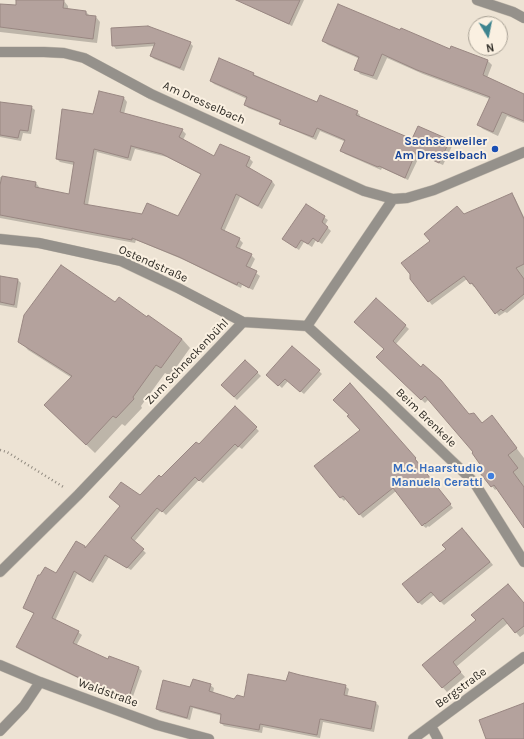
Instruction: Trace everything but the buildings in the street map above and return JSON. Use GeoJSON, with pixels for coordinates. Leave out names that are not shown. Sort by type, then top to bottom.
{"type":"FeatureCollection","features":[{"type":"Feature","properties":{"kind":"street"},"geometry":{"type":"LineString","coordinates":[[477,0],[514,12],[524,18]]}},
{"type":"Feature","properties":{"kind":"street","name":"Am Dresselbach"},"geometry":{"type":"LineString","coordinates":[[0,52],[64,53],[84,58],[151,94],[364,191],[393,199]]}},
{"type":"Feature","properties":{"kind":"street"},"geometry":{"type":"LineString","coordinates":[[307,326],[393,199],[407,198],[434,190],[524,152]]}},
{"type":"Feature","properties":{"kind":"street","name":"Ostendstraße"},"geometry":{"type":"LineString","coordinates":[[0,239],[39,243],[120,261],[178,288],[243,322]]}},
{"type":"Feature","properties":{"kind":"street","name":"Zum Schneckenbühl"},"geometry":{"type":"LineString","coordinates":[[0,572],[78,495],[243,322],[307,326]]}},
{"type":"Feature","properties":{"kind":"street","name":"Beim Brenkele"},"geometry":{"type":"LineString","coordinates":[[307,326],[384,396],[474,482],[524,562]]}},
{"type":"Feature","properties":{"kind":"street","name":"Bergstraße"},"geometry":{"type":"LineString","coordinates":[[413,739],[524,657]]}},
{"type":"Feature","properties":{"kind":"street","name":"Waldstraße"},"geometry":{"type":"LineString","coordinates":[[0,665],[40,682],[157,725],[209,739]]}},
{"type":"Feature","properties":{"kind":"street"},"geometry":{"type":"LineString","coordinates":[[0,731],[24,706],[40,682]]}},
{"type":"Feature","properties":{"kind":"street"},"geometry":{"type":"LineString","coordinates":[[431,726],[438,739]]}},
{"type":"Feature","properties":{"kind":"path"},"geometry":{"type":"LineString","coordinates":[[0,450],[7,452],[62,486]]}},
{"type":"Feature","properties":{"kind":"place","name":"Sachsenweiler Am Dresselbach"},"geometry":{"type":"Point","coordinates":[495,149]}},
{"type":"Feature","properties":{"kind":"place","name":"M.C. Haarstudio Manuela Ceratti"},"geometry":{"type":"Point","coordinates":[491,476]}}]}
